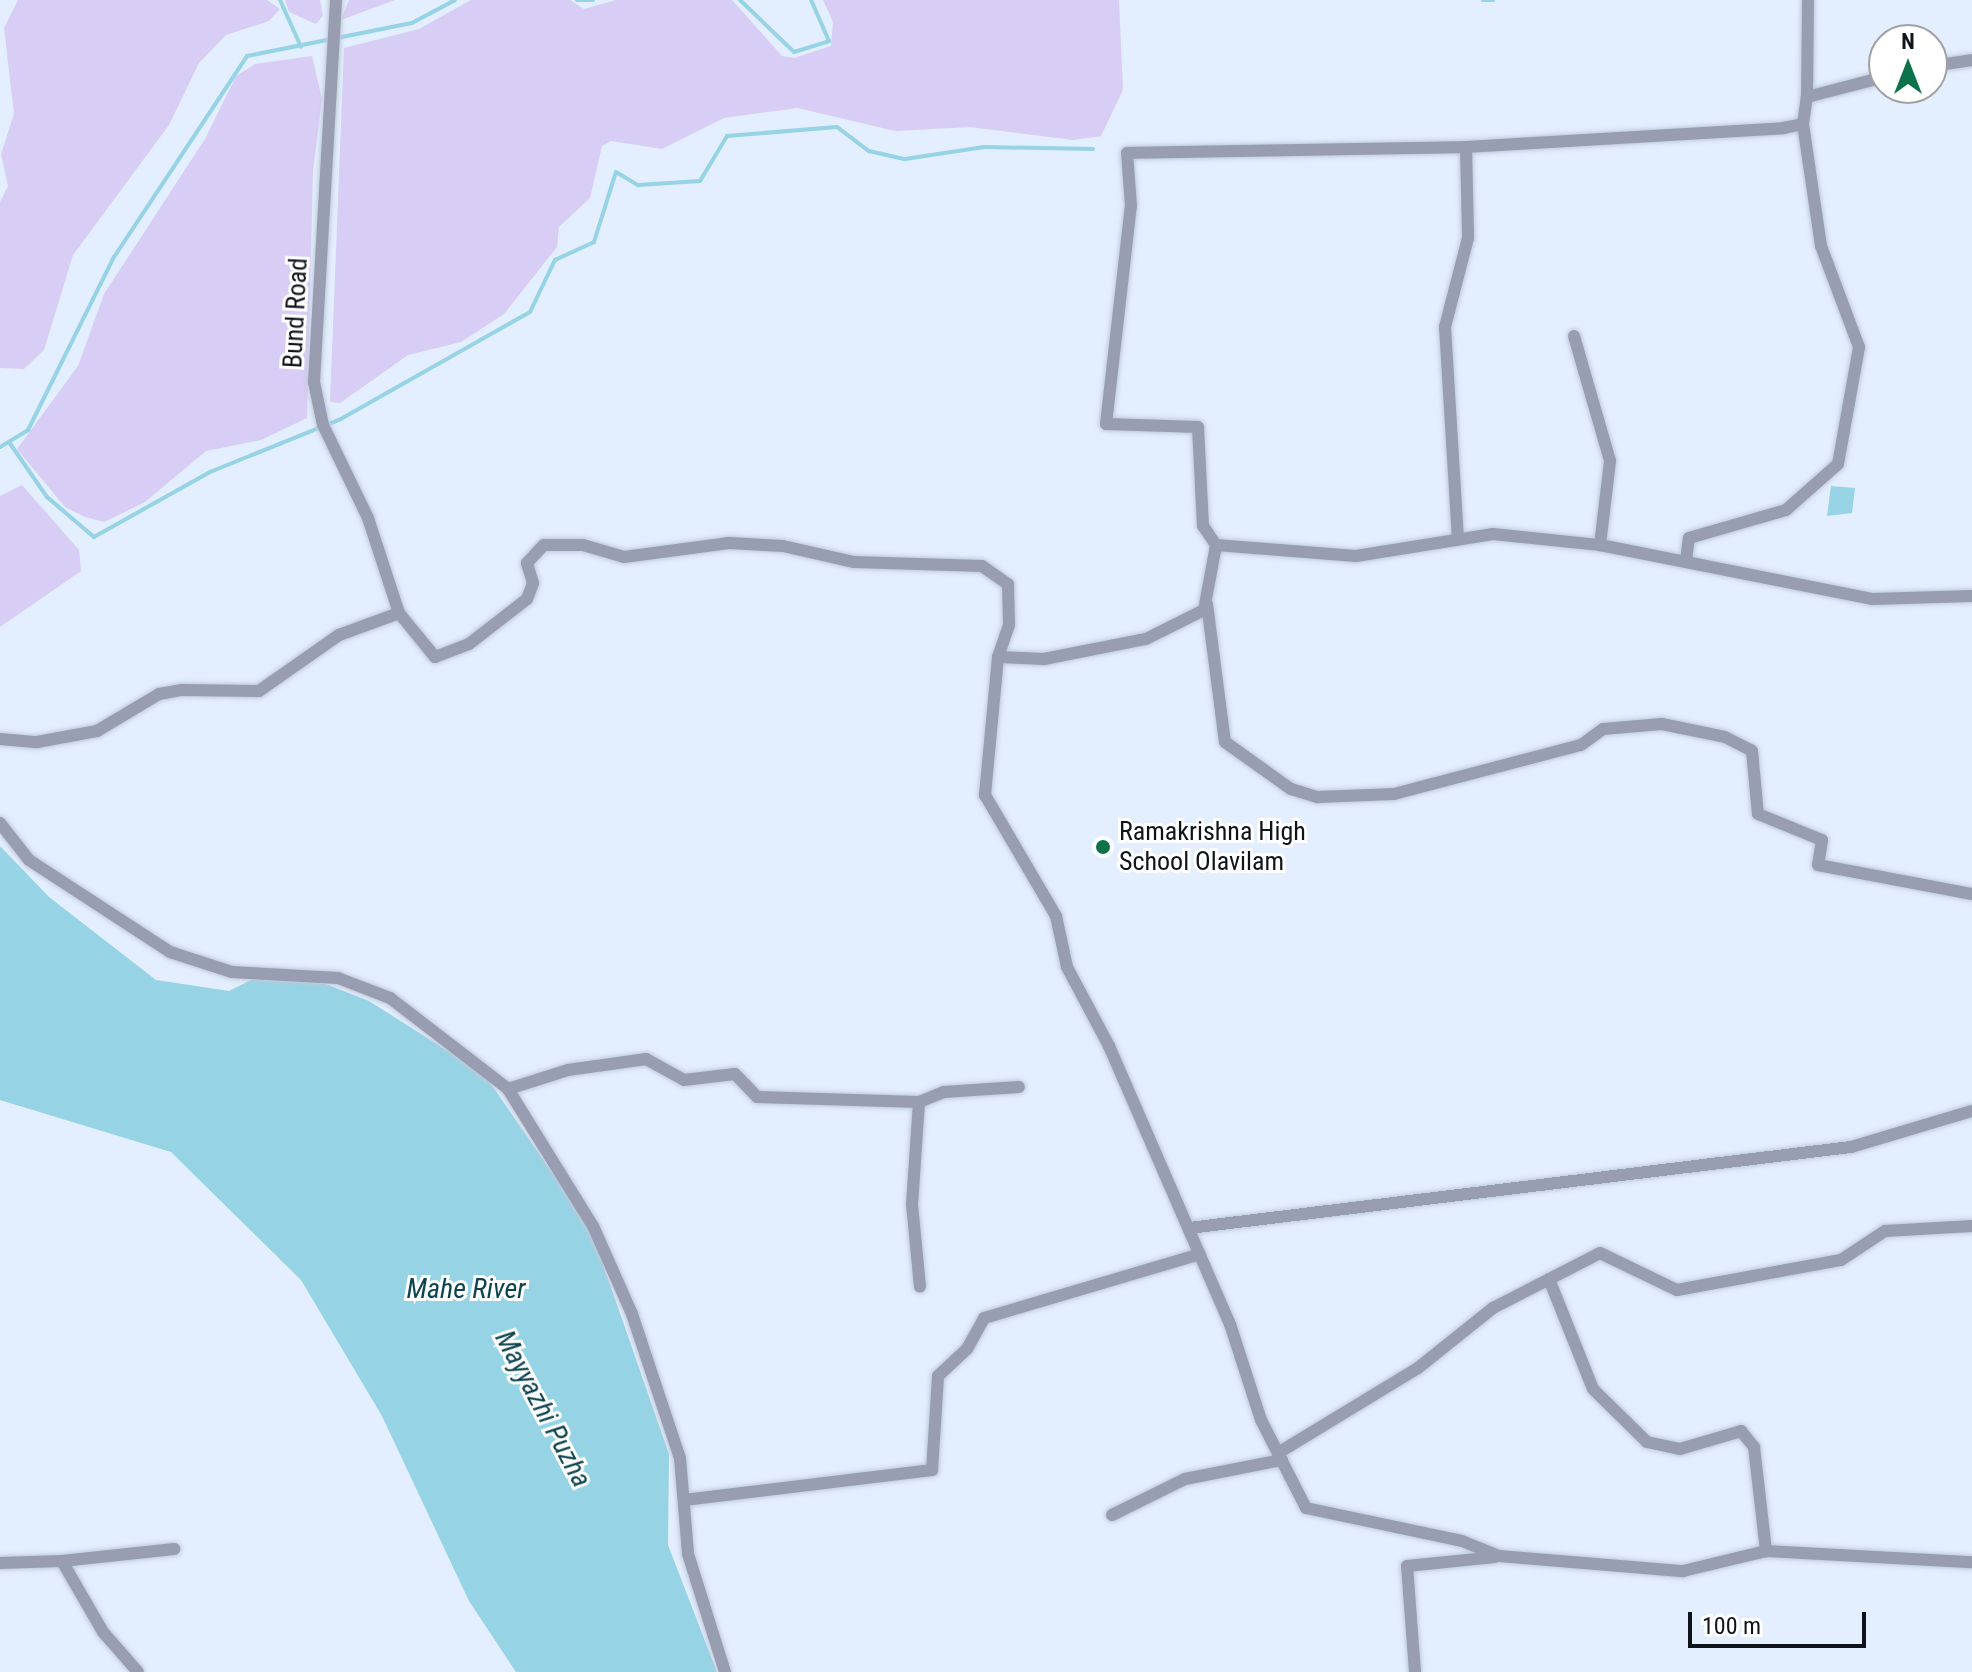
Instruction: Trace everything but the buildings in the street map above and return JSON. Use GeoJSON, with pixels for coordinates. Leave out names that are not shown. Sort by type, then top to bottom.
{"type":"FeatureCollection","features":[{"type":"Feature","properties":{"kind":"street","name":"Bund Road"},"geometry":{"type":"LineString","coordinates":[[336,0],[314,382],[323,425],[368,518],[399,613],[427,652],[447,655],[527,599],[533,583],[527,563],[544,545],[583,545],[624,557],[729,543],[783,546],[854,562],[998,572],[1008,584],[1009,625],[998,657]]}},
{"type":"Feature","properties":{"kind":"street"},"geometry":{"type":"LineString","coordinates":[[1686,561],[1689,538],[1786,510],[1838,464],[1859,347],[1821,246],[1803,124],[1807,97],[1808,0]]}},
{"type":"Feature","properties":{"kind":"street"},"geometry":{"type":"LineString","coordinates":[[1948,64],[1972,60]]}},
{"type":"Feature","properties":{"kind":"street"},"geometry":{"type":"LineString","coordinates":[[1807,97],[1868,81]]}},
{"type":"Feature","properties":{"kind":"street"},"geometry":{"type":"LineString","coordinates":[[1803,124],[1466,147],[1127,153],[1131,206],[1106,424],[1198,427],[1203,526],[1216,545],[1207,604],[1225,742],[1291,789],[1318,797],[1394,794],[1581,745],[1603,729],[1662,724],[1725,737],[1752,751],[1758,814],[1822,840],[1818,865],[1972,894]]}},
{"type":"Feature","properties":{"kind":"street"},"geometry":{"type":"LineString","coordinates":[[1458,537],[1445,327],[1468,238],[1466,147]]}},
{"type":"Feature","properties":{"kind":"street"},"geometry":{"type":"LineString","coordinates":[[1574,336],[1610,461],[1600,545]]}},
{"type":"Feature","properties":{"kind":"street"},"geometry":{"type":"LineString","coordinates":[[1216,545],[1356,556],[1420,550],[1458,537],[1600,545],[1686,561],[1752,581],[1872,599],[1972,596]]}},
{"type":"Feature","properties":{"kind":"street"},"geometry":{"type":"LineString","coordinates":[[1207,604],[1146,639],[1113,648],[998,657],[985,795],[1056,916],[1067,967],[1189,1228],[1280,1456],[1306,1508],[1462,1541],[1499,1556]]}},
{"type":"Feature","properties":{"kind":"street"},"geometry":{"type":"LineString","coordinates":[[0,739],[37,742],[97,731],[159,694],[181,690],[259,691],[339,635],[399,613]]}},
{"type":"Feature","properties":{"kind":"street"},"geometry":{"type":"LineString","coordinates":[[0,823],[29,860],[170,952],[232,972],[338,978],[390,998],[508,1089],[612,1267],[680,1458],[688,1554],[725,1672]]}},
{"type":"Feature","properties":{"kind":"street"},"geometry":{"type":"LineString","coordinates":[[508,1089],[568,1070],[646,1059],[684,1080],[735,1074],[757,1097],[919,1102],[944,1092],[1019,1087]]}},
{"type":"Feature","properties":{"kind":"street"},"geometry":{"type":"LineString","coordinates":[[919,1102],[912,1204],[920,1287]]}},
{"type":"Feature","properties":{"kind":"street"},"geometry":{"type":"LineString","coordinates":[[1189,1228],[1851,1147],[1972,1111]]}},
{"type":"Feature","properties":{"kind":"street"},"geometry":{"type":"LineString","coordinates":[[1112,1515],[1185,1479],[1280,1456],[1418,1368],[1493,1308],[1600,1253],[1677,1290],[1841,1260],[1885,1231],[1972,1226]]}},
{"type":"Feature","properties":{"kind":"street"},"geometry":{"type":"LineString","coordinates":[[684,1500],[932,1470],[938,1376],[967,1349],[984,1318],[1200,1254]]}},
{"type":"Feature","properties":{"kind":"street"},"geometry":{"type":"LineString","coordinates":[[1549,1279],[1593,1389],[1647,1442],[1680,1449],[1741,1431],[1754,1447],[1766,1551]]}},
{"type":"Feature","properties":{"kind":"street"},"geometry":{"type":"LineString","coordinates":[[0,1563],[62,1561],[174,1549]]}},
{"type":"Feature","properties":{"kind":"street"},"geometry":{"type":"LineString","coordinates":[[1415,1672],[1407,1566],[1499,1556],[1683,1571],[1727,1555],[1766,1551],[1972,1562]]}},
{"type":"Feature","properties":{"kind":"street"},"geometry":{"type":"LineString","coordinates":[[62,1561],[103,1632],[138,1672]]}},
{"type":"Feature","properties":{"kind":"shaded area"},"geometry":{"type":"Polygon","coordinates":[[[18,0],[267,0],[280,9],[269,21],[226,35],[199,63],[169,125],[73,255],[44,350],[24,369],[0,368],[0,202],[8,186],[1,154],[14,114],[4,28],[18,0]]]}},
{"type":"Feature","properties":{"kind":"shaded area"},"geometry":{"type":"Polygon","coordinates":[[[285,0],[320,0],[323,16],[316,24],[289,12],[285,0]]]}},
{"type":"Feature","properties":{"kind":"shaded area"},"geometry":{"type":"Polygon","coordinates":[[[349,0],[395,0],[341,20],[349,0]]]}},
{"type":"Feature","properties":{"kind":"shaded area"},"geometry":{"type":"Polygon","coordinates":[[[471,0],[570,0],[584,9],[616,0],[732,0],[782,56],[794,58],[831,46],[833,22],[823,0],[1119,0],[1123,90],[1101,136],[1073,140],[970,127],[895,131],[798,108],[724,118],[662,149],[611,141],[602,146],[590,198],[559,227],[557,247],[504,314],[461,342],[408,355],[340,403],[330,402],[344,48],[419,29],[471,0]]]}},
{"type":"Feature","properties":{"kind":"shaded area"},"geometry":{"type":"Polygon","coordinates":[[[312,56],[322,99],[313,171],[307,418],[261,440],[206,451],[145,502],[104,522],[65,507],[17,449],[78,366],[104,294],[205,139],[236,76],[255,64],[312,56]]]}},
{"type":"Feature","properties":{"kind":"shaded area"},"geometry":{"type":"Polygon","coordinates":[[[22,485],[79,550],[81,571],[0,627],[0,496],[22,485]]]}},
{"type":"Feature","properties":{"kind":"water"},"geometry":{"type":"Polygon","coordinates":[[[1831,486],[1855,488],[1852,513],[1827,516],[1831,486]]]}},
{"type":"Feature","properties":{"kind":"water","name":"Mahe River"},"geometry":{"type":"Polygon","coordinates":[[[0,846],[49,897],[156,980],[229,991],[259,976],[300,974],[369,1001],[484,1074],[590,1227],[669,1454],[668,1545],[717,1672],[516,1672],[469,1601],[382,1416],[301,1280],[171,1152],[0,1100],[0,846]]]}},
{"type":"Feature","properties":{"kind":"waterway"},"geometry":{"type":"LineString","coordinates":[[280,0],[301,47]]}},
{"type":"Feature","properties":{"kind":"waterway"},"geometry":{"type":"LineString","coordinates":[[0,447],[28,430],[114,257],[247,56],[412,23],[455,0]]}},
{"type":"Feature","properties":{"kind":"waterway"},"geometry":{"type":"LineString","coordinates":[[577,0],[593,0]]}},
{"type":"Feature","properties":{"kind":"waterway"},"geometry":{"type":"LineString","coordinates":[[740,0],[794,52],[829,41],[811,0]]}},
{"type":"Feature","properties":{"kind":"waterway"},"geometry":{"type":"LineString","coordinates":[[1483,0],[1493,0]]}},
{"type":"Feature","properties":{"kind":"waterway"},"geometry":{"type":"LineString","coordinates":[[9,442],[47,497],[94,537],[210,472],[339,420],[530,312],[555,260],[594,242],[616,172],[638,185],[700,181],[727,136],[837,127],[869,151],[905,159],[984,147],[1093,149]]}},
{"type":"Feature","properties":{"kind":"place","name":"Ramakrishna High School Olavilam"},"geometry":{"type":"Point","coordinates":[1103,847]}},
{"type":"Feature","properties":{"kind":"water label","name":"Mayyazhi Puzha"},"geometry":{"type":"Point","coordinates":[543,1409]}}]}
